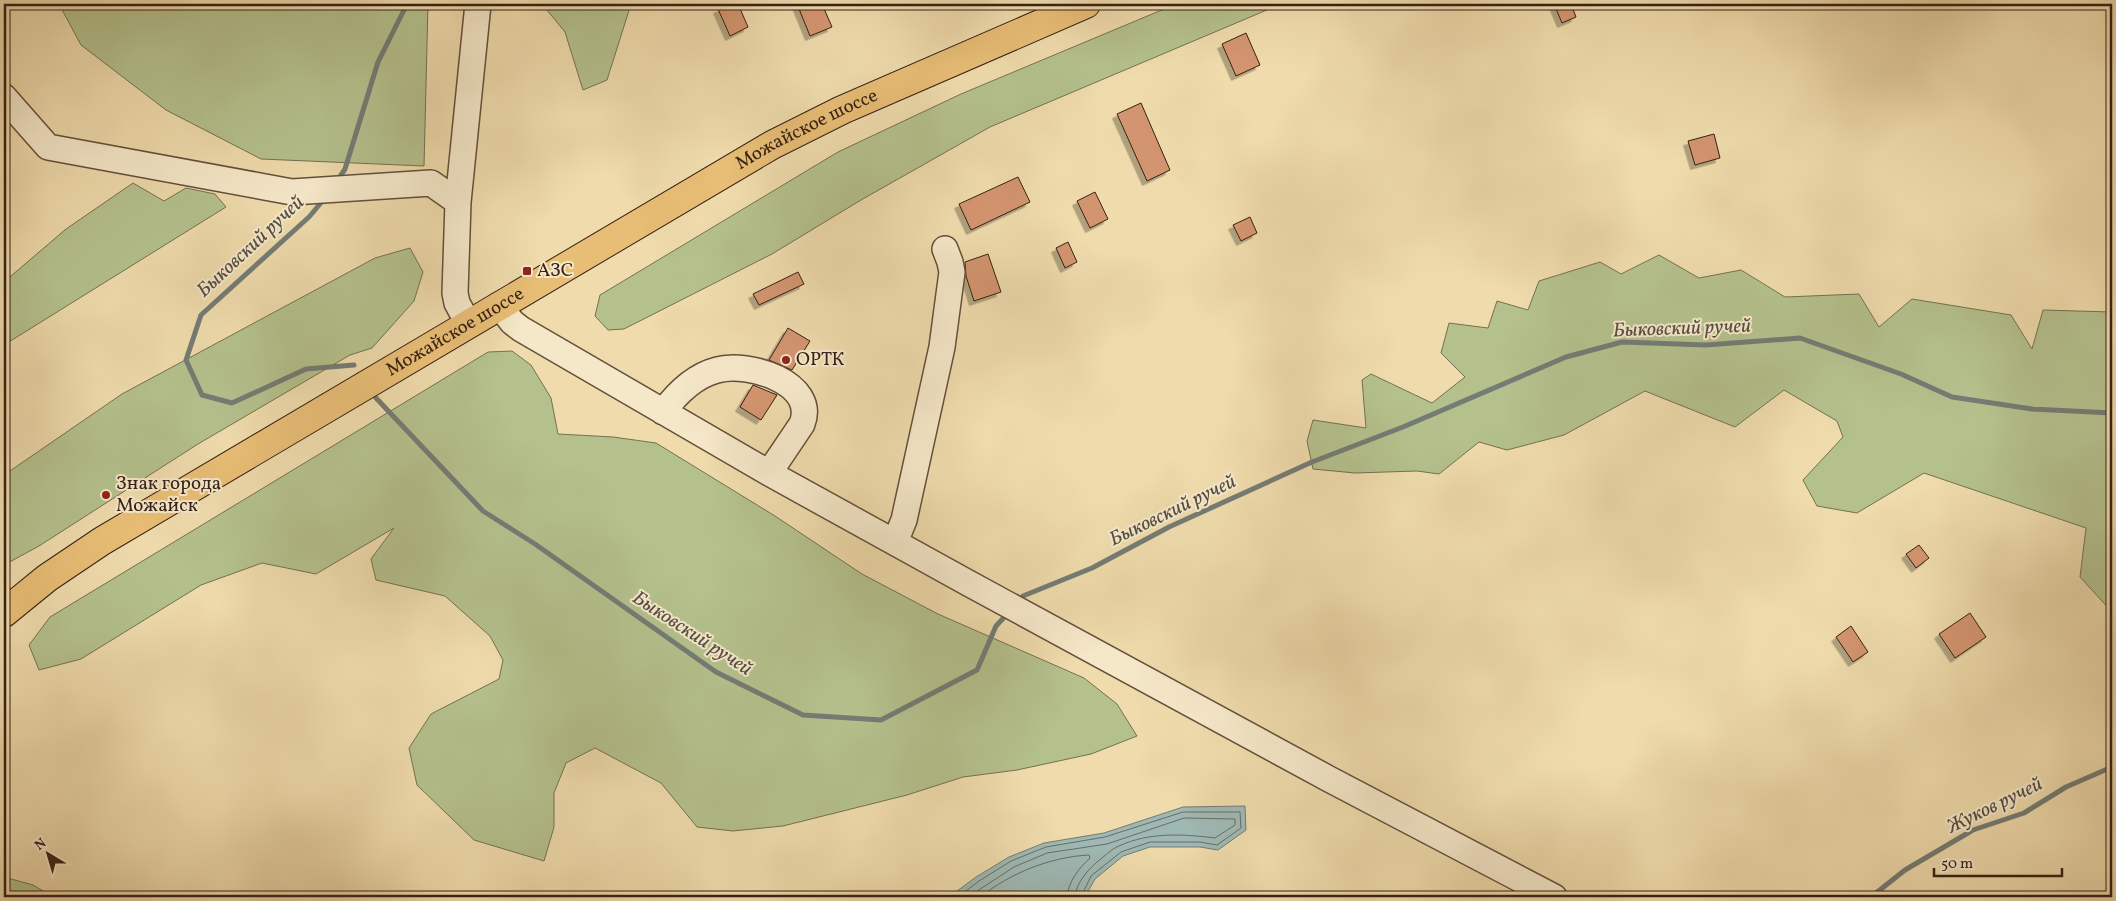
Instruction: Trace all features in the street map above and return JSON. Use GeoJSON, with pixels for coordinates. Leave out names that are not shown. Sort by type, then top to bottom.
{"type":"FeatureCollection","features":[{"type":"Feature","properties":{"kind":"main road","name":"Можайское шоссе"},"geometry":{"type":"LineString","coordinates":[[4,613],[47,578],[102,541],[772,145],[842,110],[1086,4]]}},
{"type":"Feature","properties":{"kind":"street"},"geometry":{"type":"LineString","coordinates":[[468,324],[457,303],[455,292],[458,202],[478,4]]}},
{"type":"Feature","properties":{"kind":"street"},"geometry":{"type":"LineString","coordinates":[[4,97],[48,146],[292,192],[431,183],[458,202]]}},
{"type":"Feature","properties":{"kind":"street"},"geometry":{"type":"LineString","coordinates":[[894,542],[904,520],[942,347],[952,272],[945,249]]}},
{"type":"Feature","properties":{"kind":"street"},"geometry":{"type":"LineString","coordinates":[[499,305],[512,322],[521,329],[769,473],[1328,779],[1554,897]]}},
{"type":"Feature","properties":{"kind":"street"},"geometry":{"type":"LineString","coordinates":[[663,412],[676,394],[687,385],[706,373],[719,369],[750,368],[762,371],[784,383],[803,402],[805,416],[802,424],[769,473]]}},
{"type":"Feature","properties":{"kind":"green space"},"geometry":{"type":"Polygon","coordinates":[[[59,4],[428,4],[424,166],[261,159],[166,110],[81,45],[59,4]]]}},
{"type":"Feature","properties":{"kind":"green space"},"geometry":{"type":"Polygon","coordinates":[[[542,4],[631,4],[607,80],[583,90],[565,32],[542,4]]]}},
{"type":"Feature","properties":{"kind":"green space"},"geometry":{"type":"Polygon","coordinates":[[[1176,4],[1281,4],[990,127],[861,200],[772,254],[624,329],[608,330],[595,316],[600,295],[838,152],[961,94],[1176,4]]]}},
{"type":"Feature","properties":{"kind":"green space"},"geometry":{"type":"Polygon","coordinates":[[[133,183],[164,201],[186,188],[215,194],[226,207],[4,345],[4,282],[66,229],[133,183]]]}},
{"type":"Feature","properties":{"kind":"green space"},"geometry":{"type":"Polygon","coordinates":[[[410,248],[423,272],[414,301],[372,348],[350,355],[198,444],[39,546],[4,565],[4,475],[122,394],[375,258],[410,248]]]}},
{"type":"Feature","properties":{"kind":"green space"},"geometry":{"type":"Polygon","coordinates":[[[1659,255],[1699,278],[1741,270],[1785,297],[1859,294],[1879,327],[1912,299],[2011,315],[2032,349],[2043,310],[2112,312],[2112,612],[2080,577],[2086,528],[1924,473],[1857,513],[1817,506],[1803,480],[1843,437],[1837,421],[1784,390],[1735,427],[1645,391],[1564,435],[1507,450],[1479,442],[1439,474],[1417,471],[1355,473],[1313,469],[1307,441],[1313,420],[1366,428],[1362,380],[1371,374],[1432,403],[1465,377],[1441,353],[1449,323],[1488,328],[1497,301],[1528,310],[1539,281],[1600,262],[1621,274],[1659,255]]]}},
{"type":"Feature","properties":{"kind":"green space"},"geometry":{"type":"Polygon","coordinates":[[[512,351],[531,365],[551,398],[558,434],[613,437],[656,443],[775,516],[862,574],[938,614],[1084,678],[1117,704],[1137,736],[1091,754],[1017,770],[963,777],[907,795],[783,826],[733,831],[697,827],[661,783],[595,748],[566,763],[554,793],[554,827],[544,861],[474,840],[417,785],[409,748],[431,714],[499,679],[503,660],[490,636],[445,596],[376,580],[371,559],[394,528],[316,574],[262,563],[201,585],[81,659],[39,670],[29,645],[50,617],[488,352],[512,351]]]}},
{"type":"Feature","properties":{"kind":"green space"},"geometry":{"type":"Polygon","coordinates":[[[4,877],[33,885],[53,897],[4,897],[4,877]]]}},
{"type":"Feature","properties":{"kind":"water"},"geometry":{"type":"Polygon","coordinates":[[[1245,806],[1246,830],[1218,850],[1200,847],[1150,847],[1123,856],[1095,879],[1085,897],[949,897],[976,877],[1009,857],[1044,843],[1104,833],[1183,807],[1245,806]]]}},
{"type":"Feature","properties":{"kind":"building"},"geometry":{"type":"Polygon","coordinates":[[[730,4],[738,4],[748,27],[730,36],[718,9],[730,4]]]}},
{"type":"Feature","properties":{"kind":"building"},"geometry":{"type":"Polygon","coordinates":[[[797,4],[822,4],[832,27],[810,36],[797,4]]]}},
{"type":"Feature","properties":{"kind":"building"},"geometry":{"type":"Polygon","coordinates":[[[1554,4],[1571,4],[1576,17],[1562,23],[1554,4]]]}},
{"type":"Feature","properties":{"kind":"building"},"geometry":{"type":"Polygon","coordinates":[[[1246,33],[1260,65],[1236,76],[1222,44],[1246,33]]]}},
{"type":"Feature","properties":{"kind":"building"},"geometry":{"type":"Polygon","coordinates":[[[1141,103],[1170,170],[1147,181],[1117,114],[1141,103]]]}},
{"type":"Feature","properties":{"kind":"building"},"geometry":{"type":"Polygon","coordinates":[[[1714,134],[1720,158],[1695,165],[1688,141],[1714,134]]]}},
{"type":"Feature","properties":{"kind":"building"},"geometry":{"type":"Polygon","coordinates":[[[1018,177],[1030,202],[971,230],[959,204],[1018,177]]]}},
{"type":"Feature","properties":{"kind":"building"},"geometry":{"type":"Polygon","coordinates":[[[1095,192],[1108,219],[1090,228],[1077,201],[1095,192]]]}},
{"type":"Feature","properties":{"kind":"building"},"geometry":{"type":"Polygon","coordinates":[[[1250,217],[1257,233],[1241,241],[1233,225],[1250,217]]]}},
{"type":"Feature","properties":{"kind":"building"},"geometry":{"type":"Polygon","coordinates":[[[1068,242],[1077,262],[1065,268],[1056,248],[1068,242]]]}},
{"type":"Feature","properties":{"kind":"building"},"geometry":{"type":"Polygon","coordinates":[[[988,254],[1001,292],[974,301],[966,276],[965,262],[988,254]]]}},
{"type":"Feature","properties":{"kind":"building"},"geometry":{"type":"Polygon","coordinates":[[[798,272],[804,284],[759,305],[753,294],[798,272]]]}},
{"type":"Feature","properties":{"kind":"building"},"geometry":{"type":"Polygon","coordinates":[[[788,328],[810,341],[792,370],[769,360],[788,328]]]}},
{"type":"Feature","properties":{"kind":"building"},"geometry":{"type":"Polygon","coordinates":[[[753,385],[777,395],[761,420],[740,407],[753,385]]]}},
{"type":"Feature","properties":{"kind":"building"},"geometry":{"type":"Polygon","coordinates":[[[1919,545],[1929,558],[1916,568],[1906,554],[1919,545]]]}},
{"type":"Feature","properties":{"kind":"building"},"geometry":{"type":"Polygon","coordinates":[[[1970,613],[1986,637],[1955,658],[1939,634],[1970,613]]]}},
{"type":"Feature","properties":{"kind":"building"},"geometry":{"type":"Polygon","coordinates":[[[1851,626],[1868,652],[1853,662],[1836,637],[1851,626]]]}},
{"type":"Feature","properties":{"kind":"waterway","name":"Быковский ручей"},"geometry":{"type":"LineString","coordinates":[[337,181],[345,169],[378,62],[407,4]]}},
{"type":"Feature","properties":{"kind":"waterway","name":"Быковский ручей"},"geometry":{"type":"LineString","coordinates":[[325,198],[309,217],[201,315],[186,360],[202,395],[232,403],[306,369],[354,365]]}},
{"type":"Feature","properties":{"kind":"waterway","name":"Быковский ручей"},"geometry":{"type":"LineString","coordinates":[[1018,602],[1023,596],[1092,568],[1169,527],[1312,462],[1403,427],[1566,357],[1622,342],[1706,345],[1800,338],[1901,374],[1952,397],[2032,409],[2112,413]]}},
{"type":"Feature","properties":{"kind":"waterway","name":"Быковский ручей"},"geometry":{"type":"LineString","coordinates":[[376,398],[483,511],[535,544],[716,672],[803,715],[881,720],[977,670],[996,626],[1009,612]]}},
{"type":"Feature","properties":{"kind":"waterway","name":"Жуков ручей"},"geometry":{"type":"LineString","coordinates":[[1871,897],[1905,870],[1973,830],[2024,813],[2066,787],[2112,767]]}},
{"type":"Feature","properties":{"kind":"place","name":"АЗС"},"geometry":{"type":"Point","coordinates":[527,271]}},
{"type":"Feature","properties":{"kind":"place","name":"ОРТК"},"geometry":{"type":"Point","coordinates":[786,360]}},
{"type":"Feature","properties":{"kind":"place","name":"Знак города Можайск"},"geometry":{"type":"Point","coordinates":[106,495]}}]}
